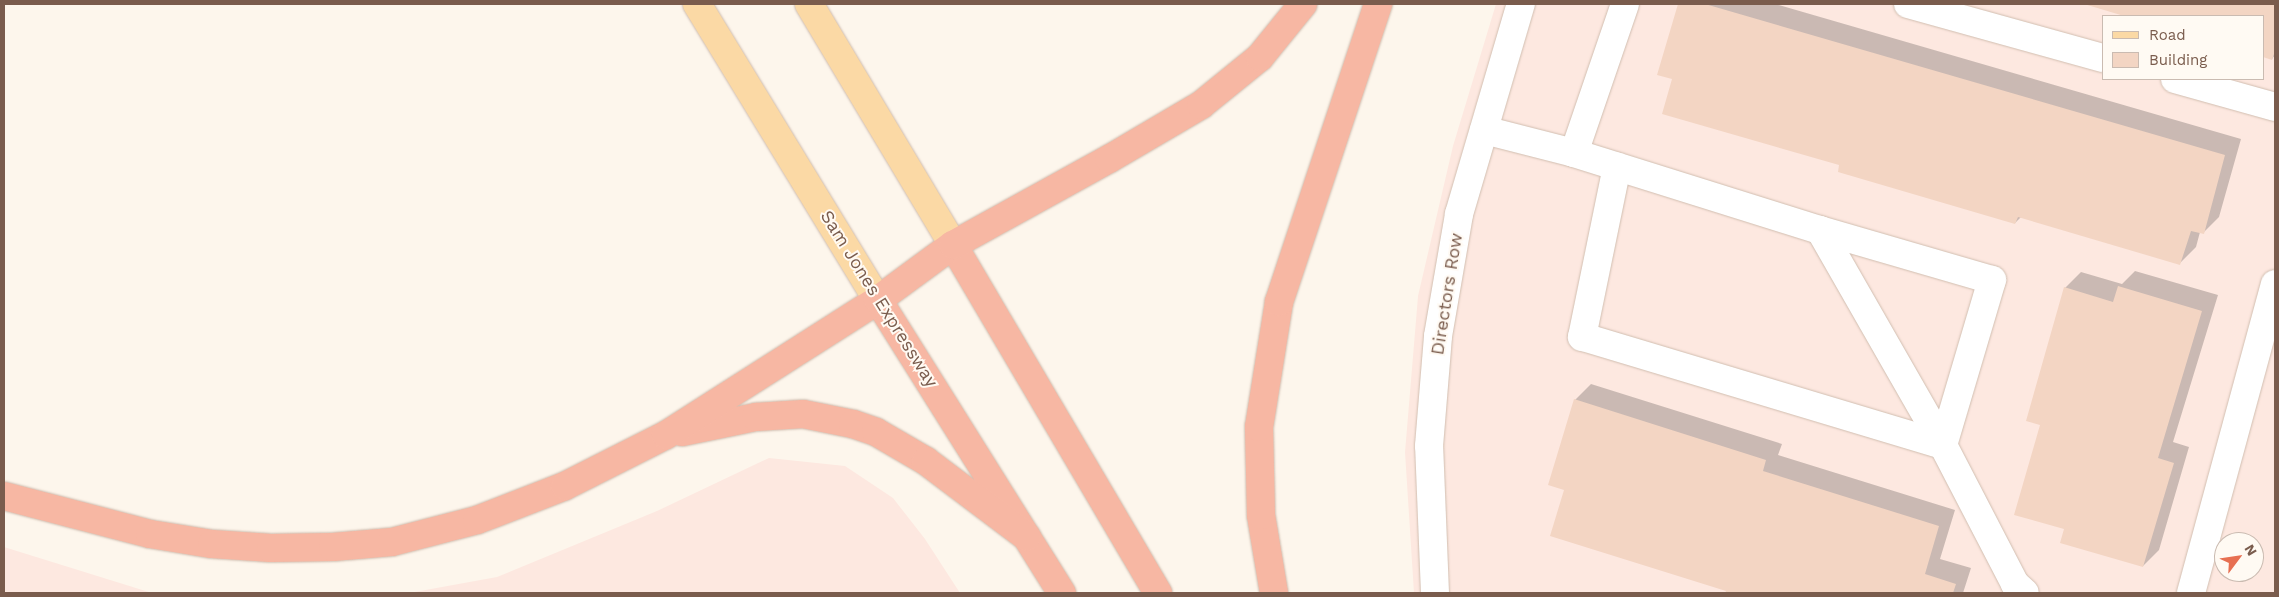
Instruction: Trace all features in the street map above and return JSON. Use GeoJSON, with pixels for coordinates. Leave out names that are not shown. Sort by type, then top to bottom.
{"type":"FeatureCollection","features":[{"type":"Feature","properties":{"kind":"highway"},"geometry":{"type":"LineString","coordinates":[[4,496],[150,534],[212,544],[271,548],[353,546],[392,542],[477,520],[565,486],[666,436],[878,300],[954,245],[1109,160],[1200,105],[1260,57],[1302,4]]}},
{"type":"Feature","properties":{"kind":"highway"},"geometry":{"type":"LineString","coordinates":[[1274,593],[1261,516],[1259,427],[1279,302],[1378,4]]}},
{"type":"Feature","properties":{"kind":"highway"},"geometry":{"type":"LineString","coordinates":[[954,245],[1158,593]]}},
{"type":"Feature","properties":{"kind":"highway","name":"Sam Jones Expressway"},"geometry":{"type":"LineString","coordinates":[[878,300],[1062,593]]}},
{"type":"Feature","properties":{"kind":"highway"},"geometry":{"type":"LineString","coordinates":[[666,436],[756,417],[803,414],[853,424],[876,432],[926,461],[1027,537]]}},
{"type":"Feature","properties":{"kind":"main road","name":"Sam Jones Expressway"},"geometry":{"type":"LineString","coordinates":[[697,4],[878,300]]}},
{"type":"Feature","properties":{"kind":"main road"},"geometry":{"type":"LineString","coordinates":[[809,4],[954,245]]}},
{"type":"Feature","properties":{"kind":"street","name":"Directors Row"},"geometry":{"type":"LineString","coordinates":[[1435,593],[1432,570],[1429,446],[1438,336],[1459,214],[1521,4]]}},
{"type":"Feature","properties":{"kind":"street"},"geometry":{"type":"LineString","coordinates":[[1574,153],[1624,4]]}},
{"type":"Feature","properties":{"kind":"street"},"geometry":{"type":"LineString","coordinates":[[1908,4],[2102,58]]}},
{"type":"Feature","properties":{"kind":"street"},"geometry":{"type":"LineString","coordinates":[[2180,80],[2275,107]]}},
{"type":"Feature","properties":{"kind":"street"},"geometry":{"type":"LineString","coordinates":[[1484,130],[1574,153],[1820,230],[1992,280],[1943,445]]}},
{"type":"Feature","properties":{"kind":"street"},"geometry":{"type":"LineString","coordinates":[[1617,167],[1582,337],[1943,445]]}},
{"type":"Feature","properties":{"kind":"street"},"geometry":{"type":"LineString","coordinates":[[1820,230],[1943,445],[2015,584],[2025,593]]}},
{"type":"Feature","properties":{"kind":"street"},"geometry":{"type":"LineString","coordinates":[[2191,593],[2275,284]]}},
{"type":"Feature","properties":{"kind":"shaded area"},"geometry":{"type":"Polygon","coordinates":[[[1496,4],[2275,4],[2275,593],[1414,593],[1405,452],[1418,296],[1453,146],[1496,4]]]}},
{"type":"Feature","properties":{"kind":"shaded area"},"geometry":{"type":"Polygon","coordinates":[[[769,458],[845,466],[893,498],[925,539],[960,593],[409,593],[497,577],[657,511],[769,458]]]}},
{"type":"Feature","properties":{"kind":"shaded area"},"geometry":{"type":"Polygon","coordinates":[[[4,547],[152,593],[4,593],[4,547]]]}},
{"type":"Feature","properties":{"kind":"building"},"geometry":{"type":"Polygon","coordinates":[[[1678,4],[1705,4],[2225,155],[2204,234],[2191,231],[2180,265],[2018,217],[2015,224],[1838,172],[1839,165],[1662,114],[1672,79],[1657,75],[1678,4]]]}},
{"type":"Feature","properties":{"kind":"building"},"geometry":{"type":"Polygon","coordinates":[[[2084,4],[2275,4],[2275,51],[2272,60],[2264,57],[2264,15],[2121,15],[2084,4]]]}},
{"type":"Feature","properties":{"kind":"building"},"geometry":{"type":"Polygon","coordinates":[[[2118,286],[2202,311],[2158,458],[2174,463],[2143,567],[2060,543],[2064,529],[2014,515],[2040,425],[2026,421],[2064,287],[2113,302],[2118,286]]]}},
{"type":"Feature","properties":{"kind":"building"},"geometry":{"type":"Polygon","coordinates":[[[1574,399],[1766,460],[1763,471],[1939,526],[1925,574],[1956,584],[1953,593],[1725,593],[1726,591],[1550,536],[1564,490],[1548,485],[1574,399]]]}}]}
